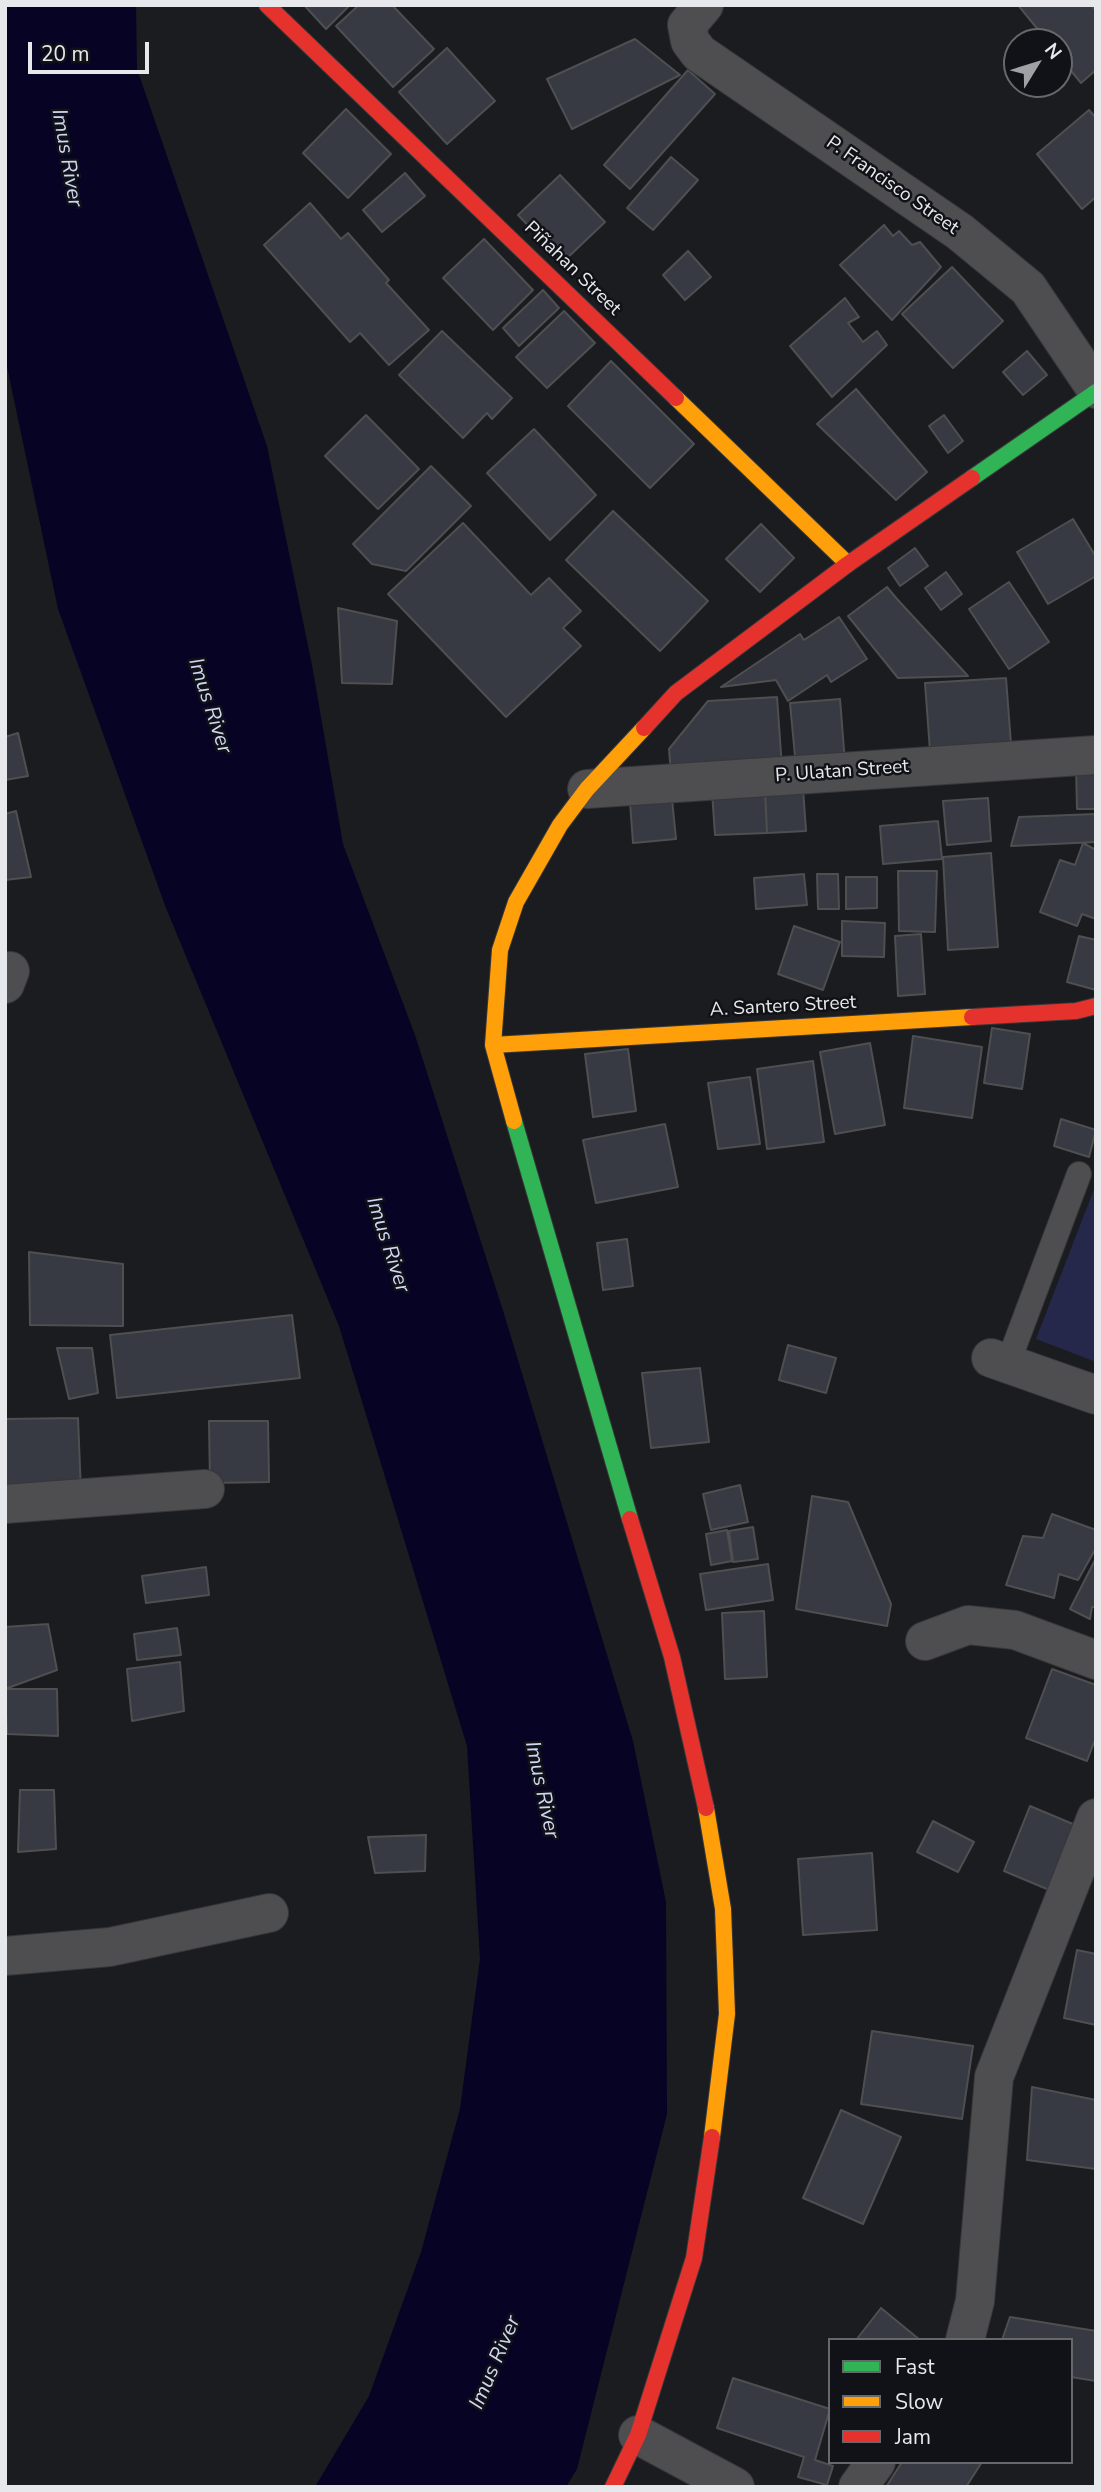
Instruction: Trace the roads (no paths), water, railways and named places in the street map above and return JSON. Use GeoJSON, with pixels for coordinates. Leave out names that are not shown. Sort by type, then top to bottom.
{"type":"FeatureCollection","features":[{"type":"Feature","properties":{"kind":"main road","name":"Piñahan Street"},"geometry":{"type":"LineString","coordinates":[[267,5],[848,564]]}},
{"type":"Feature","properties":{"kind":"main road"},"geometry":{"type":"LineString","coordinates":[[613,2487],[638,2434],[696,2245],[722,2074],[726,2026],[723,1909],[699,1770],[672,1657],[572,1328],[494,1045],[500,950],[516,902],[560,825],[587,789],[676,692],[848,564],[1096,391]]}},
{"type":"Feature","properties":{"kind":"main road","name":"A. Santero Street"},"geometry":{"type":"LineString","coordinates":[[494,1045],[1076,1011],[1096,1006]]}},
{"type":"Feature","properties":{"kind":"street","name":"P. Francisco Street"},"geometry":{"type":"LineString","coordinates":[[704,5],[687,25],[690,41],[699,53],[960,232],[1028,288],[1096,391]]}},
{"type":"Feature","properties":{"kind":"street","name":"P. Ulatan Street"},"geometry":{"type":"LineString","coordinates":[[587,789],[1096,755]]}},
{"type":"Feature","properties":{"kind":"street"},"geometry":{"type":"LineString","coordinates":[[999,1361],[1096,1395]]}},
{"type":"Feature","properties":{"kind":"street"},"geometry":{"type":"LineString","coordinates":[[5,1504],[205,1489]]}},
{"type":"Feature","properties":{"kind":"street"},"geometry":{"type":"LineString","coordinates":[[925,1641],[968,1625],[1015,1630],[1096,1660]]}},
{"type":"Feature","properties":{"kind":"street"},"geometry":{"type":"LineString","coordinates":[[966,2338],[975,2301],[994,2077],[1096,1818]]}},
{"type":"Feature","properties":{"kind":"street"},"geometry":{"type":"LineString","coordinates":[[5,1956],[110,1947],[269,1913]]}},
{"type":"Feature","properties":{"kind":"street"},"geometry":{"type":"LineString","coordinates":[[638,2434],[735,2487]]}},
{"type":"Feature","properties":{"kind":"street"},"geometry":{"type":"LineString","coordinates":[[858,2487],[875,2464]]}},
{"type":"Feature","properties":{"kind":"lane"},"geometry":{"type":"LineString","coordinates":[[999,1361],[1079,1174]]}},
{"type":"Feature","properties":{"kind":"water","name":"Imus River"},"geometry":{"type":"Polygon","coordinates":[[[5,5],[136,5],[137,69],[267,446],[312,665],[343,844],[415,1035],[505,1317],[633,1741],[666,1902],[667,2114],[577,2469],[566,2487],[315,2487],[369,2396],[421,2252],[460,2109],[480,1959],[467,1746],[339,1326],[166,908],[58,609],[5,357],[5,5]]]}}]}
